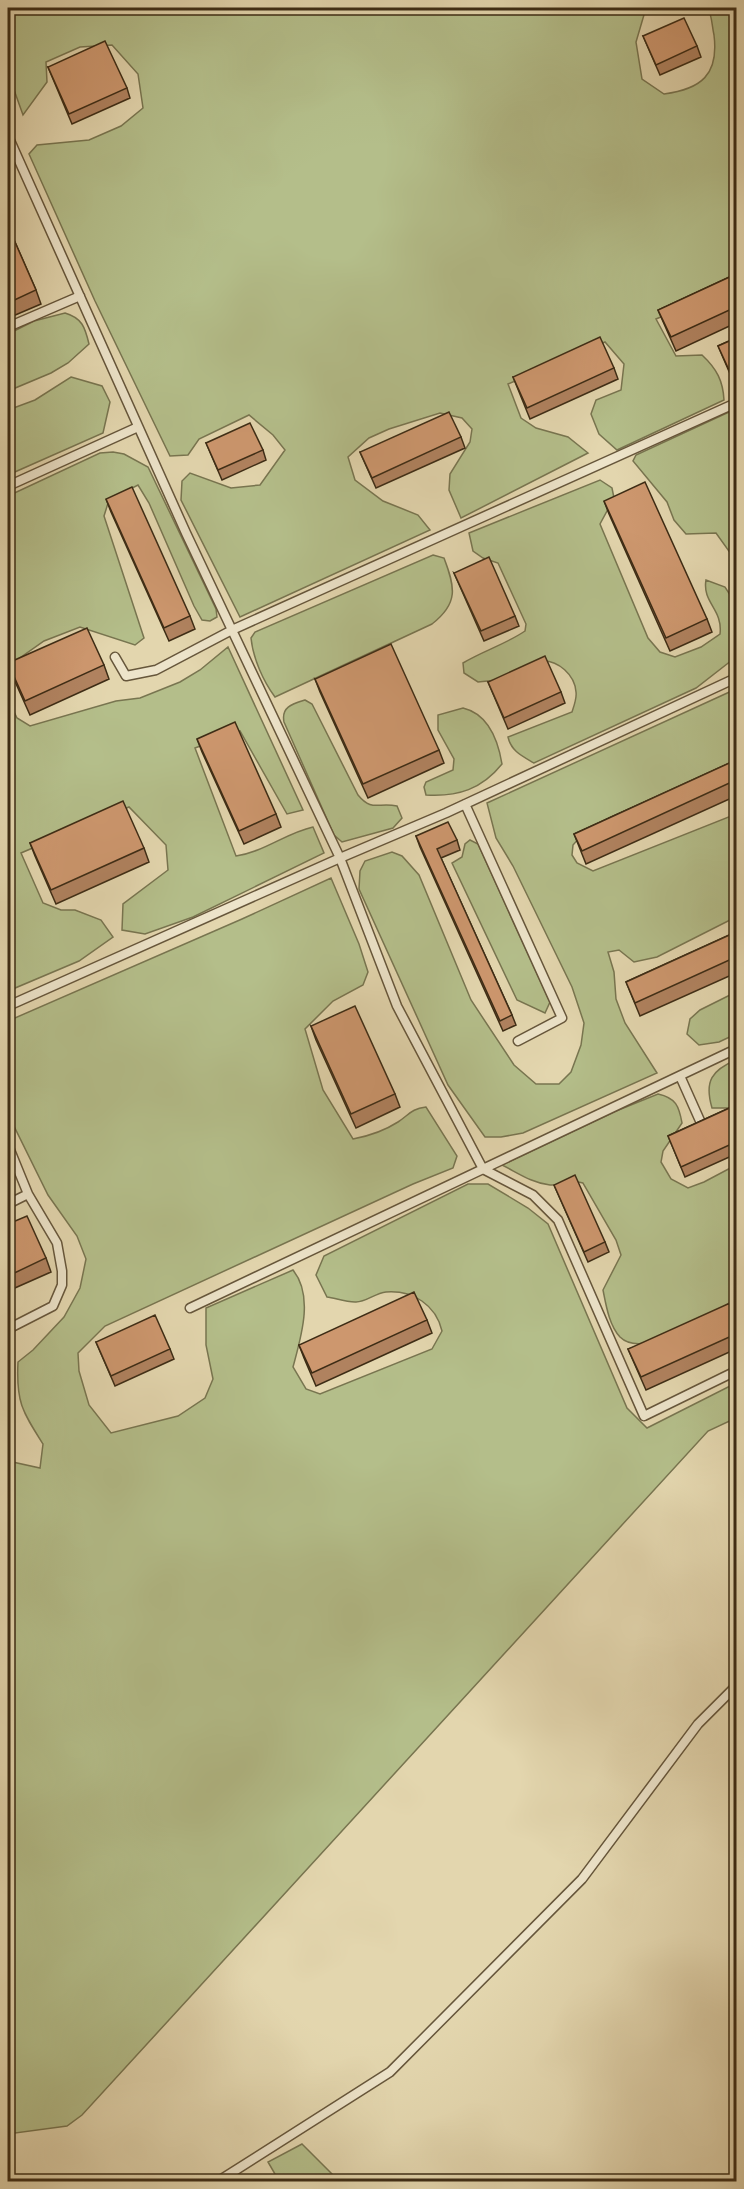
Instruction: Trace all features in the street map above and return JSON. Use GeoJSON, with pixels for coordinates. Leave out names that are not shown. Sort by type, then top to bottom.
{"type":"FeatureCollection","features":[{"type":"Feature","properties":{"kind":"lane"},"geometry":{"type":"LineString","coordinates":[[8,136],[138,427],[339,858],[397,1006],[483,1169],[533,1195],[558,1220],[644,1416],[736,1371]]}},
{"type":"Feature","properties":{"kind":"lane"},"geometry":{"type":"LineString","coordinates":[[8,327],[80,296]]}},
{"type":"Feature","properties":{"kind":"lane"},"geometry":{"type":"LineString","coordinates":[[115,657],[126,676],[156,670],[232,630],[736,403]]}},
{"type":"Feature","properties":{"kind":"lane"},"geometry":{"type":"LineString","coordinates":[[8,486],[138,427]]}},
{"type":"Feature","properties":{"kind":"lane"},"geometry":{"type":"LineString","coordinates":[[8,1006],[465,804],[736,678]]}},
{"type":"Feature","properties":{"kind":"lane"},"geometry":{"type":"LineString","coordinates":[[465,804],[562,1018],[518,1041]]}},
{"type":"Feature","properties":{"kind":"lane"},"geometry":{"type":"LineString","coordinates":[[190,1308],[736,1049]]}},
{"type":"Feature","properties":{"kind":"lane"},"geometry":{"type":"LineString","coordinates":[[680,1076],[701,1123]]}},
{"type":"Feature","properties":{"kind":"lane"},"geometry":{"type":"LineString","coordinates":[[8,1145],[28,1194],[57,1243],[62,1271],[62,1285],[53,1306],[8,1329]]}},
{"type":"Feature","properties":{"kind":"lane"},"geometry":{"type":"LineString","coordinates":[[8,1204],[28,1194]]}},
{"type":"Feature","properties":{"kind":"lane"},"geometry":{"type":"LineString","coordinates":[[217,2181],[390,2072],[582,1879],[698,1724],[736,1686]]}},
{"type":"Feature","properties":{"kind":"green space"},"geometry":{"type":"Polygon","coordinates":[[[8,8],[646,8],[636,42],[642,79],[664,94],[677,92],[697,84],[710,70],[715,49],[708,8],[736,8],[736,286],[656,319],[676,356],[702,355],[712,365],[721,381],[724,400],[617,450],[599,434],[591,414],[596,400],[621,390],[624,364],[605,342],[508,384],[521,418],[536,428],[568,437],[588,453],[461,518],[449,490],[450,474],[470,442],[472,429],[462,418],[440,413],[389,429],[369,438],[348,457],[355,480],[383,501],[418,515],[430,530],[240,617],[181,500],[182,481],[190,473],[231,488],[260,485],[285,450],[273,435],[249,415],[199,439],[188,455],[170,456],[95,301],[29,154],[37,145],[89,140],[121,126],[143,108],[138,74],[112,45],[80,47],[46,62],[47,82],[23,115],[8,73],[8,8]]]}},
{"type":"Feature","properties":{"kind":"green space"},"geometry":{"type":"Polygon","coordinates":[[[65,313],[82,324],[89,344],[68,363],[51,373],[8,391],[8,334],[34,321],[65,313]]]}},
{"type":"Feature","properties":{"kind":"green space"},"geometry":{"type":"Polygon","coordinates":[[[71,377],[102,386],[110,402],[103,433],[8,475],[8,410],[35,400],[71,377]]]}},
{"type":"Feature","properties":{"kind":"green space"},"geometry":{"type":"Polygon","coordinates":[[[729,412],[736,415],[736,561],[716,533],[686,534],[674,520],[667,502],[633,461],[636,455],[729,412]]]}},
{"type":"Feature","properties":{"kind":"green space"},"geometry":{"type":"Polygon","coordinates":[[[100,453],[124,454],[148,467],[216,609],[217,617],[210,621],[202,620],[149,503],[138,485],[109,500],[104,516],[144,638],[135,645],[80,627],[44,641],[10,665],[8,678],[8,496],[100,453]]]}},
{"type":"Feature","properties":{"kind":"green space"},"geometry":{"type":"Polygon","coordinates":[[[600,480],[612,488],[614,498],[600,524],[648,638],[660,652],[675,657],[701,647],[720,634],[719,618],[707,595],[706,580],[725,587],[736,604],[736,657],[696,688],[534,763],[514,750],[508,737],[572,712],[576,697],[575,686],[565,670],[548,661],[542,661],[497,680],[478,682],[464,673],[463,663],[518,636],[525,631],[526,624],[498,563],[483,558],[473,551],[469,533],[600,480]]]}},
{"type":"Feature","properties":{"kind":"green space"},"geometry":{"type":"Polygon","coordinates":[[[433,555],[444,558],[451,578],[451,602],[441,616],[432,624],[275,697],[256,661],[251,638],[255,632],[433,555]]]}},
{"type":"Feature","properties":{"kind":"green space"},"geometry":{"type":"Polygon","coordinates":[[[228,647],[303,810],[287,814],[240,731],[195,748],[236,856],[256,851],[313,827],[324,853],[193,917],[145,934],[122,930],[123,904],[168,870],[166,845],[129,807],[21,853],[43,903],[61,910],[75,910],[101,920],[113,937],[79,961],[8,991],[8,699],[17,718],[30,726],[116,701],[140,698],[180,682],[200,670],[228,647]]]}},
{"type":"Feature","properties":{"kind":"green space"},"geometry":{"type":"Polygon","coordinates":[[[736,689],[736,762],[611,817],[586,830],[573,845],[572,855],[577,863],[593,871],[736,814],[736,917],[657,957],[634,962],[619,950],[608,952],[614,972],[616,999],[625,1023],[657,1073],[523,1133],[485,1137],[448,1085],[359,889],[360,871],[365,861],[392,852],[402,856],[419,875],[471,1000],[514,1065],[536,1084],[559,1084],[571,1072],[581,1045],[584,1023],[572,987],[513,866],[496,838],[487,803],[736,689]]]}},
{"type":"Feature","properties":{"kind":"green space"},"geometry":{"type":"Polygon","coordinates":[[[305,700],[312,704],[358,795],[371,805],[397,806],[402,818],[393,828],[342,842],[334,835],[284,722],[286,710],[305,700]]]}},
{"type":"Feature","properties":{"kind":"green space"},"geometry":{"type":"Polygon","coordinates":[[[463,708],[479,716],[490,729],[498,746],[502,764],[486,780],[469,790],[449,795],[426,795],[424,787],[426,782],[453,770],[454,759],[438,730],[438,715],[463,708]]]}},
{"type":"Feature","properties":{"kind":"green space"},"geometry":{"type":"Polygon","coordinates":[[[470,840],[478,844],[550,1002],[545,1013],[517,1000],[452,863],[462,857],[465,844],[470,840]]]}},
{"type":"Feature","properties":{"kind":"green space"},"geometry":{"type":"Polygon","coordinates":[[[331,878],[359,944],[368,972],[363,985],[333,1001],[305,1029],[323,1090],[353,1139],[382,1131],[414,1111],[426,1107],[457,1156],[453,1168],[413,1184],[105,1326],[78,1353],[79,1371],[89,1405],[111,1433],[178,1416],[205,1398],[213,1379],[206,1345],[206,1308],[293,1270],[303,1292],[304,1317],[293,1367],[306,1389],[320,1394],[432,1349],[442,1331],[435,1314],[422,1301],[396,1292],[382,1293],[359,1302],[327,1297],[316,1275],[324,1256],[468,1184],[488,1184],[528,1208],[548,1224],[627,1408],[647,1428],[736,1383],[736,1418],[708,1431],[82,2115],[67,2126],[8,2134],[8,1461],[40,1468],[43,1444],[25,1414],[19,1397],[18,1362],[33,1350],[64,1317],[80,1288],[86,1259],[77,1236],[48,1195],[8,1114],[8,1021],[331,878]]]}},
{"type":"Feature","properties":{"kind":"green space"},"geometry":{"type":"Polygon","coordinates":[[[736,992],[736,1034],[719,1042],[699,1045],[687,1034],[690,1019],[700,1010],[736,992]]]}},
{"type":"Feature","properties":{"kind":"green space"},"geometry":{"type":"Polygon","coordinates":[[[736,1060],[736,1108],[712,1108],[709,1091],[712,1078],[721,1068],[736,1060]]]}},
{"type":"Feature","properties":{"kind":"green space"},"geometry":{"type":"Polygon","coordinates":[[[658,1094],[673,1100],[680,1112],[682,1123],[663,1151],[661,1162],[671,1179],[688,1188],[736,1165],[736,1303],[733,1301],[677,1333],[660,1340],[631,1343],[620,1337],[613,1327],[603,1290],[621,1255],[616,1240],[583,1183],[543,1184],[502,1165],[616,1111],[658,1094]]]}},
{"type":"Feature","properties":{"kind":"green space"},"geometry":{"type":"Polygon","coordinates":[[[302,2144],[339,2181],[279,2181],[268,2162],[302,2144]]]}},
{"type":"Feature","properties":{"kind":"building"},"geometry":{"type":"Polygon","coordinates":[[[684,18],[697,46],[656,65],[643,36],[684,18]]]}},
{"type":"Feature","properties":{"kind":"building"},"geometry":{"type":"Polygon","coordinates":[[[105,41],[127,88],[69,114],[48,67],[105,41]]]}},
{"type":"Feature","properties":{"kind":"building"},"geometry":{"type":"Polygon","coordinates":[[[8,226],[36,290],[8,303],[8,226]]]}},
{"type":"Feature","properties":{"kind":"building"},"geometry":{"type":"Polygon","coordinates":[[[736,274],[736,307],[671,337],[658,310],[736,274]]]}},
{"type":"Feature","properties":{"kind":"building"},"geometry":{"type":"Polygon","coordinates":[[[600,337],[614,368],[527,408],[513,377],[600,337]]]}},
{"type":"Feature","properties":{"kind":"building"},"geometry":{"type":"Polygon","coordinates":[[[736,338],[736,366],[729,370],[718,346],[736,338]]]}},
{"type":"Feature","properties":{"kind":"building"},"geometry":{"type":"Polygon","coordinates":[[[449,412],[461,437],[372,478],[360,452],[449,412]]]}},
{"type":"Feature","properties":{"kind":"building"},"geometry":{"type":"Polygon","coordinates":[[[250,423],[263,450],[218,470],[206,443],[250,423]]]}},
{"type":"Feature","properties":{"kind":"building"},"geometry":{"type":"Polygon","coordinates":[[[645,482],[707,619],[666,638],[604,501],[645,482]]]}},
{"type":"Feature","properties":{"kind":"building"},"geometry":{"type":"Polygon","coordinates":[[[132,487],[190,616],[164,628],[106,499],[132,487]]]}},
{"type":"Feature","properties":{"kind":"building"},"geometry":{"type":"Polygon","coordinates":[[[489,557],[515,616],[481,631],[454,573],[489,557]]]}},
{"type":"Feature","properties":{"kind":"building"},"geometry":{"type":"Polygon","coordinates":[[[87,628],[104,665],[25,701],[8,663],[87,628]]]}},
{"type":"Feature","properties":{"kind":"building"},"geometry":{"type":"Polygon","coordinates":[[[391,644],[439,750],[363,784],[315,679],[391,644]]]}},
{"type":"Feature","properties":{"kind":"building"},"geometry":{"type":"Polygon","coordinates":[[[545,656],[561,692],[504,718],[488,682],[545,656]]]}},
{"type":"Feature","properties":{"kind":"building"},"geometry":{"type":"Polygon","coordinates":[[[235,722],[276,814],[239,831],[197,739],[235,722]]]}},
{"type":"Feature","properties":{"kind":"building"},"geometry":{"type":"Polygon","coordinates":[[[736,760],[736,780],[582,851],[574,834],[736,760]]]}},
{"type":"Feature","properties":{"kind":"building"},"geometry":{"type":"Polygon","coordinates":[[[123,801],[144,848],[51,890],[30,843],[123,801]]]}},
{"type":"Feature","properties":{"kind":"building"},"geometry":{"type":"Polygon","coordinates":[[[448,822],[457,840],[437,849],[512,1015],[500,1021],[416,836],[448,822]]]}},
{"type":"Feature","properties":{"kind":"building"},"geometry":{"type":"Polygon","coordinates":[[[736,932],[736,957],[635,1003],[626,982],[736,932]]]}},
{"type":"Feature","properties":{"kind":"building"},"geometry":{"type":"Polygon","coordinates":[[[355,1006],[395,1094],[351,1114],[311,1026],[355,1006]]]}},
{"type":"Feature","properties":{"kind":"building"},"geometry":{"type":"Polygon","coordinates":[[[736,1105],[736,1142],[681,1167],[668,1136],[736,1105]]]}},
{"type":"Feature","properties":{"kind":"building"},"geometry":{"type":"Polygon","coordinates":[[[575,1175],[605,1242],[584,1252],[554,1185],[575,1175]]]}},
{"type":"Feature","properties":{"kind":"building"},"geometry":{"type":"Polygon","coordinates":[[[27,1216],[46,1258],[8,1276],[8,1224],[27,1216]]]}},
{"type":"Feature","properties":{"kind":"building"},"geometry":{"type":"Polygon","coordinates":[[[414,1292],[427,1320],[312,1373],[299,1345],[414,1292]]]}},
{"type":"Feature","properties":{"kind":"building"},"geometry":{"type":"Polygon","coordinates":[[[730,1303],[736,1317],[736,1334],[641,1377],[628,1349],[730,1303]]]}},
{"type":"Feature","properties":{"kind":"building"},"geometry":{"type":"Polygon","coordinates":[[[155,1315],[170,1349],[111,1376],[96,1342],[155,1315]]]}}]}
